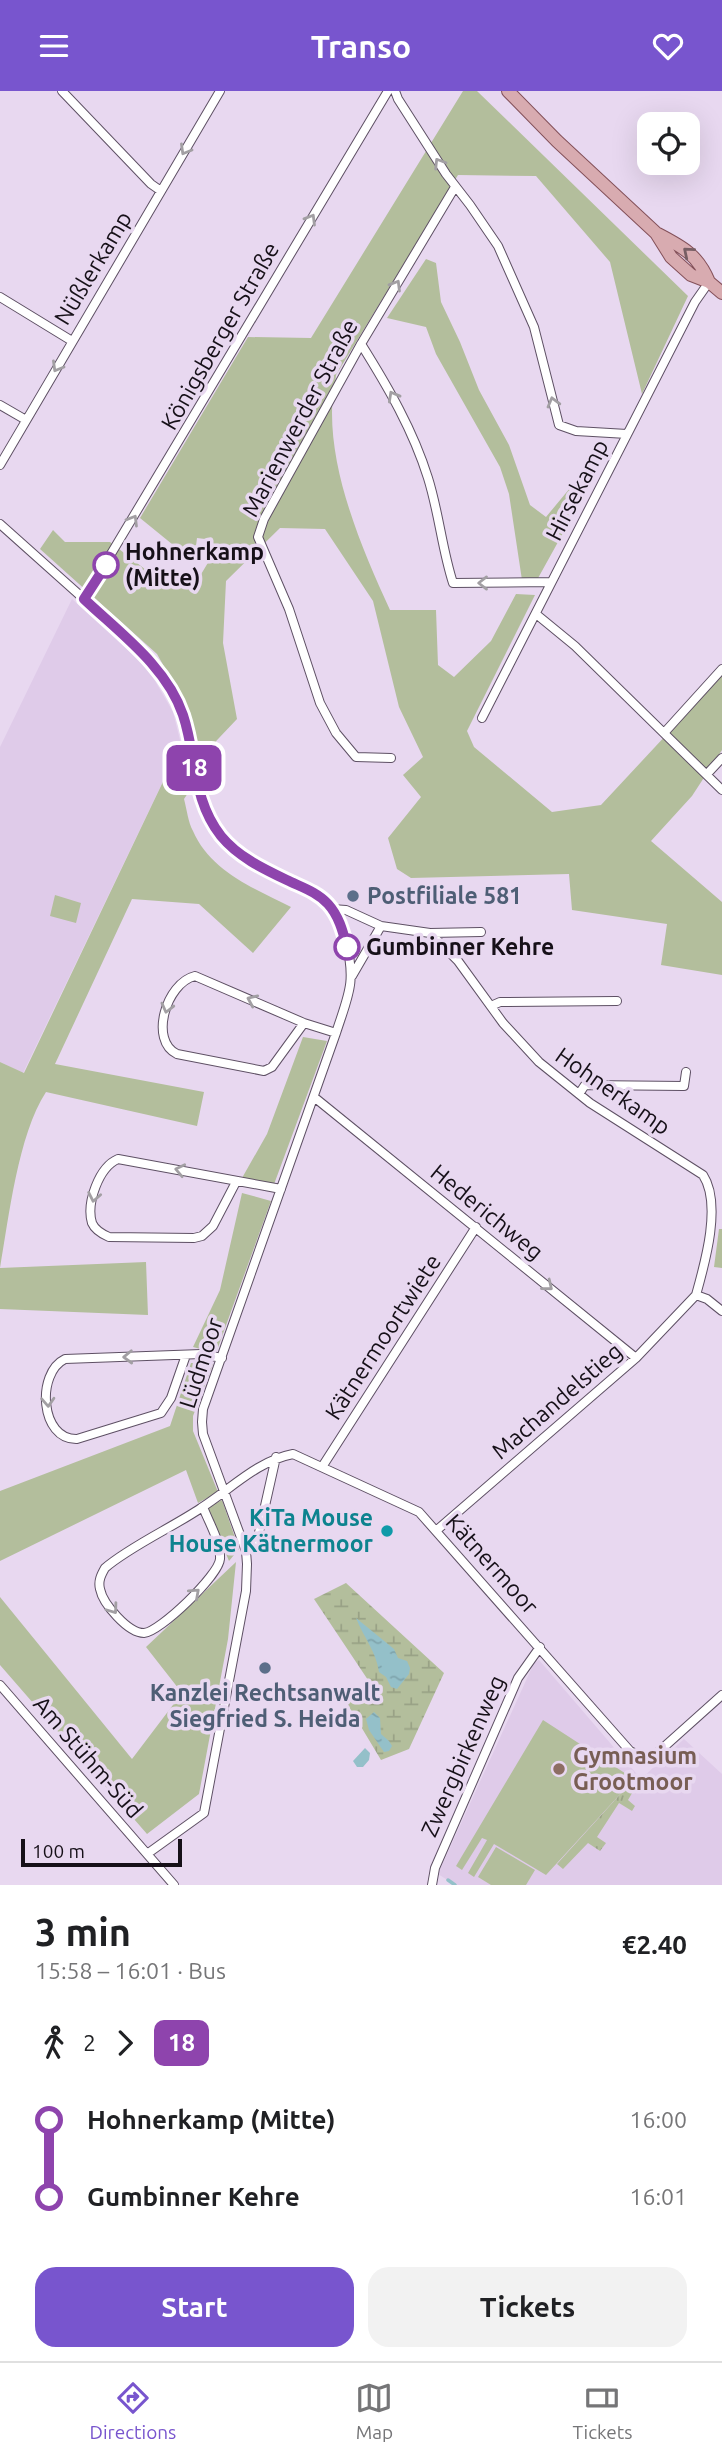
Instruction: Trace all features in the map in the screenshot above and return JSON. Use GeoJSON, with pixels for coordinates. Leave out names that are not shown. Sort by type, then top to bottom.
{"type":"FeatureCollection","features":[{"type":"Feature","properties":{"kind":"main road"},"geometry":{"type":"LineString","coordinates":[[508,91],[557,141],[656,233],[682,246],[702,264],[709,282],[722,293]]}},
{"type":"Feature","properties":{"kind":"street"},"geometry":{"type":"LineString","coordinates":[[62,91],[151,184],[161,191]]}},
{"type":"Feature","properties":{"kind":"street","name":"Nüßlerkamp"},"geometry":{"type":"LineString","coordinates":[[0,465],[220,91]]}},
{"type":"Feature","properties":{"kind":"street","name":"Königsberger Straße"},"geometry":{"type":"LineString","coordinates":[[84,599],[189,428],[215,379],[388,91]]}},
{"type":"Feature","properties":{"kind":"street"},"geometry":{"type":"LineString","coordinates":[[395,91],[403,108],[455,187],[498,246],[534,327],[559,425],[576,431],[627,434]]}},
{"type":"Feature","properties":{"kind":"street","name":"Marienwerder Straße"},"geometry":{"type":"LineString","coordinates":[[391,758],[356,757],[336,733],[320,703],[289,609],[258,537],[264,519],[361,344],[455,187]]}},
{"type":"Feature","properties":{"kind":"street","name":"Hirsekamp"},"geometry":{"type":"LineString","coordinates":[[482,717],[695,302],[709,282]]}},
{"type":"Feature","properties":{"kind":"street"},"geometry":{"type":"LineString","coordinates":[[0,297],[72,341]]}},
{"type":"Feature","properties":{"kind":"street"},"geometry":{"type":"LineString","coordinates":[[361,344],[394,398],[414,439],[429,479],[445,559],[453,583],[551,582]]}},
{"type":"Feature","properties":{"kind":"street"},"geometry":{"type":"LineString","coordinates":[[0,405],[26,420]]}},
{"type":"Feature","properties":{"kind":"street"},"geometry":{"type":"LineString","coordinates":[[0,524],[145,657],[172,690],[188,733],[198,793],[223,839],[243,857],[309,890],[326,901],[332,909],[346,909],[382,926],[430,933],[481,932]]}},
{"type":"Feature","properties":{"kind":"street"},"geometry":{"type":"LineString","coordinates":[[536,614],[575,646],[722,790]]}},
{"type":"Feature","properties":{"kind":"street"},"geometry":{"type":"LineString","coordinates":[[664,733],[722,669]]}},
{"type":"Feature","properties":{"kind":"street"},"geometry":{"type":"LineString","coordinates":[[707,774],[721,759]]}},
{"type":"Feature","properties":{"kind":"street","name":"Lüdmoor"},"geometry":{"type":"LineString","coordinates":[[147,1854],[204,1813],[246,1591],[246,1551],[204,1434],[203,1409],[351,987],[352,976],[342,929],[332,909]]}},
{"type":"Feature","properties":{"kind":"street"},"geometry":{"type":"LineString","coordinates":[[352,976],[382,926]]}},
{"type":"Feature","properties":{"kind":"street","name":"Hohnerkamp"},"geometry":{"type":"LineString","coordinates":[[430,933],[458,961],[503,1023],[539,1062],[579,1094],[703,1175],[711,1186],[713,1199],[706,1261],[696,1295]]}},
{"type":"Feature","properties":{"kind":"street"},"geometry":{"type":"LineString","coordinates":[[304,1023],[272,1067],[264,1071],[177,1054],[169,1050],[163,1036],[171,993],[181,982],[194,976],[304,1023],[336,1033]]}},
{"type":"Feature","properties":{"kind":"street"},"geometry":{"type":"LineString","coordinates":[[491,1006],[500,1002],[617,1001]]}},
{"type":"Feature","properties":{"kind":"street"},"geometry":{"type":"LineString","coordinates":[[579,1094],[585,1085],[684,1086],[686,1072]]}},
{"type":"Feature","properties":{"kind":"street","name":"Hederichweg"},"geometry":{"type":"LineString","coordinates":[[314,1097],[636,1358]]}},
{"type":"Feature","properties":{"kind":"street"},"geometry":{"type":"LineString","coordinates":[[236,1182],[213,1226],[199,1237],[108,1237],[98,1231],[92,1222],[93,1201],[100,1175],[108,1164],[118,1159],[281,1189]]}},
{"type":"Feature","properties":{"kind":"street","name":"Kätnermoortwiete"},"geometry":{"type":"LineString","coordinates":[[322,1467],[476,1227]]}},
{"type":"Feature","properties":{"kind":"street"},"geometry":{"type":"LineString","coordinates":[[696,1295],[707,1299],[722,1311]]}},
{"type":"Feature","properties":{"kind":"street","name":"Machandelstieg"},"geometry":{"type":"LineString","coordinates":[[437,1530],[636,1358],[696,1295]]}},
{"type":"Feature","properties":{"kind":"street"},"geometry":{"type":"LineString","coordinates":[[186,1355],[171,1398],[161,1413],[77,1439],[64,1437],[51,1422],[47,1404],[48,1378],[61,1361],[69,1358],[201,1354],[222,1357]]}},
{"type":"Feature","properties":{"kind":"street","name":"Kätnermoor"},"geometry":{"type":"LineString","coordinates":[[276,1457],[293,1454],[419,1512],[630,1751],[642,1757],[655,1755],[722,1695]]}},
{"type":"Feature","properties":{"kind":"street"},"geometry":{"type":"LineString","coordinates":[[203,1507],[219,1549],[217,1570],[209,1581],[156,1629],[140,1632],[127,1627],[101,1594],[99,1583],[102,1572],[111,1563],[203,1507],[276,1457]]}},
{"type":"Feature","properties":{"kind":"street"},"geometry":{"type":"LineString","coordinates":[[246,1551],[258,1537],[276,1457]]}},
{"type":"Feature","properties":{"kind":"street","name":"Zwergbirkenweg"},"geometry":{"type":"LineString","coordinates":[[432,1885],[435,1868],[518,1678],[540,1647]]}},
{"type":"Feature","properties":{"kind":"street","name":"Am Stühm-Süd"},"geometry":{"type":"LineString","coordinates":[[0,1685],[174,1885]]}},
{"type":"Feature","properties":{"kind":"shaded area"},"geometry":{"type":"Polygon","coordinates":[[[72,599],[151,674],[173,712],[181,744],[23,1073],[0,1062],[0,747],[72,599]]]}},
{"type":"Feature","properties":{"kind":"shaded area","name":"Gymnasium Grootmoor"},"geometry":{"type":"Polygon","coordinates":[[[539,1660],[641,1779],[684,1739],[722,1774],[722,1885],[455,1885],[438,1874],[534,1663],[539,1660]]]}},
{"type":"Feature","properties":{"kind":"green space"},"geometry":{"type":"Polygon","coordinates":[[[463,91],[477,91],[688,296],[642,394],[610,262],[536,176],[458,175],[336,375],[332,408],[333,438],[343,489],[360,539],[390,610],[436,610],[438,665],[454,677],[491,641],[516,594],[535,595],[467,731],[474,747],[552,812],[601,805],[722,675],[722,750],[692,796],[651,841],[722,902],[722,975],[661,965],[667,924],[572,910],[569,874],[411,878],[397,869],[388,838],[421,797],[403,775],[423,757],[399,707],[373,601],[325,529],[280,528],[226,581],[223,643],[237,719],[201,757],[189,711],[157,654],[40,549],[53,530],[65,542],[110,542],[164,584],[194,586],[212,556],[213,540],[197,538],[195,554],[183,553],[140,518],[248,337],[311,338],[463,91]]]}},
{"type":"Feature","properties":{"kind":"green space"},"geometry":{"type":"Polygon","coordinates":[[[426,259],[436,263],[441,302],[479,390],[509,445],[530,505],[546,517],[580,476],[589,486],[537,580],[522,580],[509,494],[500,467],[436,354],[426,327],[387,318],[426,259]]]}},
{"type":"Feature","properties":{"kind":"green space"},"geometry":{"type":"Polygon","coordinates":[[[181,744],[190,790],[184,799],[190,824],[201,845],[210,857],[235,877],[291,907],[253,953],[199,904],[132,899],[55,1064],[204,1092],[197,1126],[46,1092],[28,1130],[11,1201],[0,1268],[0,1062],[24,1073],[181,744]]]}},
{"type":"Feature","properties":{"kind":"green space"},"geometry":{"type":"Polygon","coordinates":[[[55,895],[81,903],[76,923],[50,916],[55,895]]]}},
{"type":"Feature","properties":{"kind":"green space"},"geometry":{"type":"Polygon","coordinates":[[[303,1037],[327,1041],[273,1187],[242,1178],[267,1134],[303,1037]]]}},
{"type":"Feature","properties":{"kind":"green space"},"geometry":{"type":"Polygon","coordinates":[[[242,1193],[271,1201],[216,1353],[193,1347],[220,1290],[242,1193]]]}},
{"type":"Feature","properties":{"kind":"green space"},"geometry":{"type":"Polygon","coordinates":[[[719,1229],[722,1229],[722,1268],[714,1267],[719,1229]]]}},
{"type":"Feature","properties":{"kind":"green space"},"geometry":{"type":"Polygon","coordinates":[[[146,1262],[148,1315],[0,1309],[0,1268],[146,1262]]]}},
{"type":"Feature","properties":{"kind":"green space"},"geometry":{"type":"Polygon","coordinates":[[[191,1363],[213,1364],[193,1416],[193,1431],[218,1492],[198,1503],[186,1470],[0,1561],[0,1491],[170,1426],[191,1363]]]}},
{"type":"Feature","properties":{"kind":"green space"},"geometry":{"type":"Polygon","coordinates":[[[222,1500],[239,1549],[229,1561],[207,1508],[222,1500]]]}},
{"type":"Feature","properties":{"kind":"green space"},"geometry":{"type":"Polygon","coordinates":[[[236,1562],[228,1639],[199,1794],[147,1834],[0,1665],[0,1597],[132,1759],[182,1693],[146,1647],[236,1562]]]}},
{"type":"Feature","properties":{"kind":"green space"},"geometry":{"type":"Polygon","coordinates":[[[346,1583],[444,1673],[409,1749],[381,1760],[348,1705],[368,1680],[314,1599],[346,1583]]]}},
{"type":"Feature","properties":{"kind":"green space"},"geometry":{"type":"Polygon","coordinates":[[[543,1720],[634,1779],[546,1875],[494,1844],[474,1877],[468,1873],[487,1840],[482,1838],[462,1870],[456,1866],[543,1720]]]}},
{"type":"Feature","properties":{"kind":"green space"},"geometry":{"type":"Polygon","coordinates":[[[646,1774],[646,1788],[638,1783],[628,1800],[635,1806],[632,1811],[619,1803],[597,1837],[606,1843],[600,1851],[588,1843],[563,1869],[557,1864],[634,1779],[641,1779],[646,1774]]]}},
{"type":"Feature","properties":{"kind":"green space"},"geometry":{"type":"Polygon","coordinates":[[[496,1847],[535,1870],[526,1885],[491,1885],[478,1877],[496,1847]]]}},
{"type":"Feature","properties":{"kind":"water"},"geometry":{"type":"Polygon","coordinates":[[[356,1618],[394,1649],[398,1658],[407,1661],[409,1674],[397,1689],[391,1687],[386,1677],[379,1672],[373,1651],[356,1618]]]}},
{"type":"Feature","properties":{"kind":"water"},"geometry":{"type":"Polygon","coordinates":[[[374,1712],[380,1718],[381,1734],[392,1746],[389,1751],[384,1752],[369,1730],[366,1719],[374,1712]]]}},
{"type":"Feature","properties":{"kind":"water"},"geometry":{"type":"Polygon","coordinates":[[[365,1748],[370,1753],[369,1760],[363,1767],[357,1767],[353,1761],[365,1748]]]}},
{"type":"Feature","properties":{"kind":"waterway"},"geometry":{"type":"LineString","coordinates":[[448,1880],[455,1885]]}},
{"type":"Feature","properties":{"kind":"bus line","name":"18"},"geometry":{"type":"LineString","coordinates":[[106,565],[84,599],[145,657],[172,690],[188,733],[198,793],[212,823],[223,839],[243,857],[326,901],[337,917],[347,947]]}},
{"type":"Feature","properties":{"kind":"place","name":"Hohnerkamp (Mitte)"},"geometry":{"type":"Point","coordinates":[106,565]}},
{"type":"Feature","properties":{"kind":"place","name":"Postfiliale 581"},"geometry":{"type":"Point","coordinates":[353,896]}},
{"type":"Feature","properties":{"kind":"place","name":"Gumbinner Kehre"},"geometry":{"type":"Point","coordinates":[347,947]}},
{"type":"Feature","properties":{"kind":"place","name":"KiTa Mouse House Kätnermoor"},"geometry":{"type":"Point","coordinates":[387,1531]}},
{"type":"Feature","properties":{"kind":"place","name":"Kanzlei Rechtsanwalt Siegfried S. Heida"},"geometry":{"type":"Point","coordinates":[265,1668]}},
{"type":"Feature","properties":{"kind":"place","name":"Gymnasium Grootmoor"},"geometry":{"type":"Point","coordinates":[559,1769]}}]}
